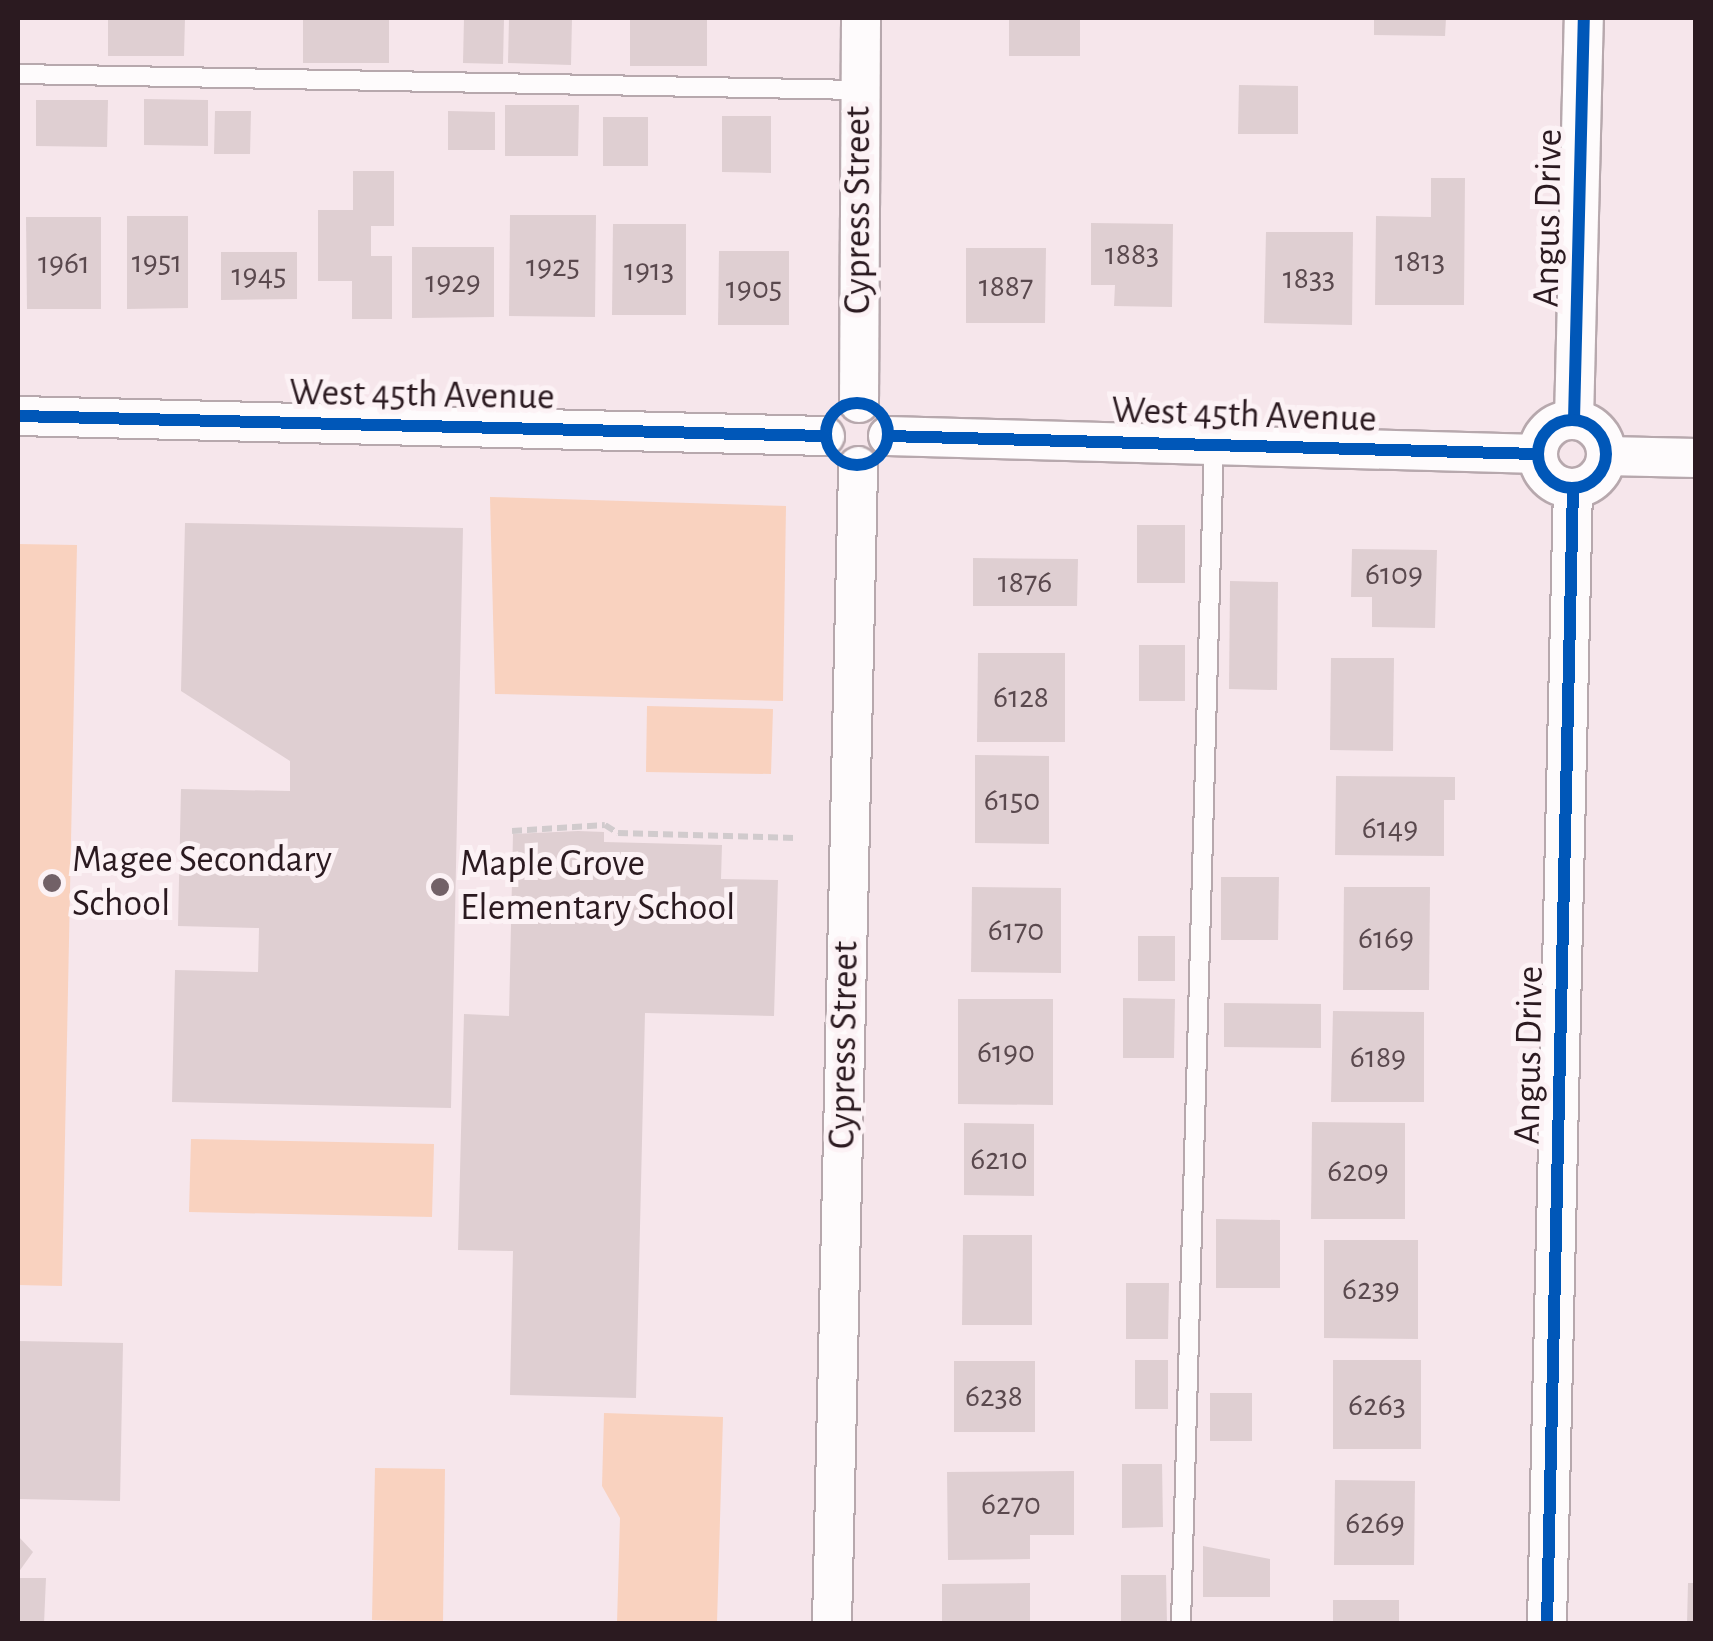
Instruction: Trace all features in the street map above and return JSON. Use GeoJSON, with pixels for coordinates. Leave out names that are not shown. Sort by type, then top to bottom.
{"type":"FeatureCollection","features":[{"type":"Feature","properties":{"kind":"street","name":"Cypress Street"},"geometry":{"type":"LineString","coordinates":[[859,403],[861,18]]}},
{"type":"Feature","properties":{"kind":"street","name":"Angus Drive"},"geometry":{"type":"LineString","coordinates":[[1574,420],[1584,18]]}},
{"type":"Feature","properties":{"kind":"street"},"geometry":{"type":"LineString","coordinates":[[859,403],[883,418],[888,436],[882,453],[858,466],[839,460],[825,436],[839,408],[859,403]]}},
{"type":"Feature","properties":{"kind":"street","name":"West 45th Avenue"},"geometry":{"type":"LineString","coordinates":[[18,416],[825,436]]}},
{"type":"Feature","properties":{"kind":"street"},"geometry":{"type":"LineString","coordinates":[[1574,420],[1598,431],[1607,456],[1596,478],[1573,488],[1548,478],[1538,454],[1548,430],[1574,420]]}},
{"type":"Feature","properties":{"kind":"street","name":"West 45th Avenue"},"geometry":{"type":"LineString","coordinates":[[888,436],[1538,454]]}},
{"type":"Feature","properties":{"kind":"street"},"geometry":{"type":"LineString","coordinates":[[1607,456],[1696,458]]}},
{"type":"Feature","properties":{"kind":"street","name":"Cypress Street"},"geometry":{"type":"LineString","coordinates":[[832,1624],[858,466]]}},
{"type":"Feature","properties":{"kind":"street","name":"Angus Drive"},"geometry":{"type":"LineString","coordinates":[[1547,1624],[1573,488]]}},
{"type":"Feature","properties":{"kind":"lane"},"geometry":{"type":"LineString","coordinates":[[18,74],[859,90]]}},
{"type":"Feature","properties":{"kind":"lane"},"geometry":{"type":"LineString","coordinates":[[1181,1624],[1214,445]]}},
{"type":"Feature","properties":{"kind":"path"},"geometry":{"type":"LineString","coordinates":[[512,831],[605,825],[618,834],[795,838]]}},
{"type":"Feature","properties":{"kind":"shaded area"},"geometry":{"type":"Polygon","coordinates":[[[490,497],[786,506],[783,701],[495,694],[490,497]]]}},
{"type":"Feature","properties":{"kind":"shaded area"},"geometry":{"type":"Polygon","coordinates":[[[18,544],[77,545],[62,1286],[18,1285],[18,544]]]}},
{"type":"Feature","properties":{"kind":"shaded area"},"geometry":{"type":"Polygon","coordinates":[[[647,706],[773,709],[771,774],[646,772],[647,706]]]}},
{"type":"Feature","properties":{"kind":"shaded area"},"geometry":{"type":"Polygon","coordinates":[[[191,1139],[434,1144],[432,1217],[189,1212],[191,1139]]]}},
{"type":"Feature","properties":{"kind":"shaded area"},"geometry":{"type":"Polygon","coordinates":[[[604,1413],[723,1417],[717,1623],[617,1623],[620,1518],[602,1486],[604,1413]]]}},
{"type":"Feature","properties":{"kind":"shaded area"},"geometry":{"type":"Polygon","coordinates":[[[375,1468],[445,1469],[443,1622],[372,1620],[375,1468]]]}},
{"type":"Feature","properties":{"kind":"building"},"geometry":{"type":"Polygon","coordinates":[[[108,18],[185,18],[184,56],[108,56],[108,18]]]}},
{"type":"Feature","properties":{"kind":"building"},"geometry":{"type":"Polygon","coordinates":[[[303,18],[389,18],[389,63],[303,63],[303,18]]]}},
{"type":"Feature","properties":{"kind":"building"},"geometry":{"type":"Polygon","coordinates":[[[464,18],[504,18],[503,64],[463,63],[464,18]]]}},
{"type":"Feature","properties":{"kind":"building"},"geometry":{"type":"Polygon","coordinates":[[[509,18],[572,18],[571,65],[508,63],[509,18]]]}},
{"type":"Feature","properties":{"kind":"building"},"geometry":{"type":"Polygon","coordinates":[[[1009,18],[1080,18],[1080,56],[1009,56],[1009,18]]]}},
{"type":"Feature","properties":{"kind":"building"},"geometry":{"type":"Polygon","coordinates":[[[1374,18],[1446,18],[1445,36],[1374,35],[1374,18]]]}},
{"type":"Feature","properties":{"kind":"building"},"geometry":{"type":"Polygon","coordinates":[[[630,20],[707,20],[707,66],[630,66],[630,20]]]}},
{"type":"Feature","properties":{"kind":"building"},"geometry":{"type":"Polygon","coordinates":[[[1239,85],[1298,86],[1298,134],[1238,134],[1239,85]]]}},
{"type":"Feature","properties":{"kind":"building"},"geometry":{"type":"Polygon","coordinates":[[[144,99],[208,100],[208,146],[144,145],[144,99]]]}},
{"type":"Feature","properties":{"kind":"building"},"geometry":{"type":"Polygon","coordinates":[[[36,100],[108,100],[107,147],[36,146],[36,100]]]}},
{"type":"Feature","properties":{"kind":"building"},"geometry":{"type":"Polygon","coordinates":[[[505,105],[579,105],[578,156],[505,156],[505,105]]]}},
{"type":"Feature","properties":{"kind":"building"},"geometry":{"type":"Polygon","coordinates":[[[215,111],[251,111],[250,154],[214,154],[215,111]]]}},
{"type":"Feature","properties":{"kind":"building"},"geometry":{"type":"Polygon","coordinates":[[[448,111],[495,112],[495,150],[448,150],[448,111]]]}},
{"type":"Feature","properties":{"kind":"building"},"geometry":{"type":"Polygon","coordinates":[[[722,116],[771,116],[771,173],[722,172],[722,116]]]}},
{"type":"Feature","properties":{"kind":"building"},"geometry":{"type":"Polygon","coordinates":[[[603,117],[648,117],[648,166],[603,166],[603,117]]]}},
{"type":"Feature","properties":{"kind":"building"},"geometry":{"type":"Polygon","coordinates":[[[353,171],[394,171],[394,226],[371,226],[371,256],[392,256],[392,319],[352,319],[352,281],[318,281],[318,210],[353,210],[353,171]]]}},
{"type":"Feature","properties":{"kind":"building"},"geometry":{"type":"Polygon","coordinates":[[[1431,178],[1465,178],[1464,305],[1375,305],[1376,216],[1431,217],[1431,178]]]}},
{"type":"Feature","properties":{"kind":"building"},"geometry":{"type":"Polygon","coordinates":[[[510,215],[596,215],[595,317],[509,316],[510,215]]]}},
{"type":"Feature","properties":{"kind":"building"},"geometry":{"type":"Polygon","coordinates":[[[127,216],[188,216],[188,308],[127,309],[127,216]]]}},
{"type":"Feature","properties":{"kind":"building"},"geometry":{"type":"Polygon","coordinates":[[[26,217],[101,217],[101,309],[27,309],[26,217]]]}},
{"type":"Feature","properties":{"kind":"building"},"geometry":{"type":"Polygon","coordinates":[[[1091,223],[1173,224],[1172,307],[1114,306],[1115,285],[1091,285],[1091,223]]]}},
{"type":"Feature","properties":{"kind":"building"},"geometry":{"type":"Polygon","coordinates":[[[613,224],[686,224],[686,315],[612,315],[613,224]]]}},
{"type":"Feature","properties":{"kind":"building"},"geometry":{"type":"Polygon","coordinates":[[[1266,232],[1353,232],[1352,325],[1264,323],[1266,232]]]}},
{"type":"Feature","properties":{"kind":"building"},"geometry":{"type":"Polygon","coordinates":[[[412,247],[494,247],[494,317],[412,318],[412,247]]]}},
{"type":"Feature","properties":{"kind":"building"},"geometry":{"type":"Polygon","coordinates":[[[966,248],[1046,248],[1045,323],[966,323],[966,248]]]}},
{"type":"Feature","properties":{"kind":"building"},"geometry":{"type":"Polygon","coordinates":[[[719,251],[789,251],[789,325],[718,325],[719,251]]]}},
{"type":"Feature","properties":{"kind":"building"},"geometry":{"type":"Polygon","coordinates":[[[221,252],[297,252],[297,299],[221,300],[221,252]]]}},
{"type":"Feature","properties":{"kind":"building"},"geometry":{"type":"Polygon","coordinates":[[[185,523],[463,528],[451,1108],[172,1102],[175,970],[258,972],[259,928],[178,926],[181,789],[290,791],[290,761],[181,691],[185,523]]]}},
{"type":"Feature","properties":{"kind":"building"},"geometry":{"type":"Polygon","coordinates":[[[1137,525],[1185,525],[1185,583],[1137,583],[1137,525]]]}},
{"type":"Feature","properties":{"kind":"building"},"geometry":{"type":"Polygon","coordinates":[[[1352,549],[1437,550],[1435,628],[1372,627],[1372,597],[1351,597],[1352,549]]]}},
{"type":"Feature","properties":{"kind":"building"},"geometry":{"type":"Polygon","coordinates":[[[973,558],[1078,559],[1077,606],[973,606],[973,558]]]}},
{"type":"Feature","properties":{"kind":"building"},"geometry":{"type":"Polygon","coordinates":[[[1230,581],[1278,582],[1277,690],[1229,689],[1230,581]]]}},
{"type":"Feature","properties":{"kind":"building"},"geometry":{"type":"Polygon","coordinates":[[[1139,645],[1185,645],[1185,701],[1139,701],[1139,645]]]}},
{"type":"Feature","properties":{"kind":"building"},"geometry":{"type":"Polygon","coordinates":[[[978,653],[1065,653],[1065,742],[977,742],[978,653]]]}},
{"type":"Feature","properties":{"kind":"building"},"geometry":{"type":"Polygon","coordinates":[[[1331,658],[1394,658],[1393,751],[1330,750],[1331,658]]]}},
{"type":"Feature","properties":{"kind":"building"},"geometry":{"type":"Polygon","coordinates":[[[975,755],[1049,756],[1049,844],[975,843],[975,755]]]}},
{"type":"Feature","properties":{"kind":"building"},"geometry":{"type":"Polygon","coordinates":[[[1336,776],[1455,777],[1455,800],[1444,800],[1444,856],[1335,855],[1336,776]]]}},
{"type":"Feature","properties":{"kind":"building"},"geometry":{"type":"Polygon","coordinates":[[[604,832],[604,842],[722,845],[721,879],[778,880],[774,1016],[645,1013],[636,1398],[510,1395],[513,1251],[458,1250],[464,1014],[509,1016],[513,834],[604,832]]]}},
{"type":"Feature","properties":{"kind":"building"},"geometry":{"type":"Polygon","coordinates":[[[1221,877],[1279,877],[1278,940],[1221,940],[1221,877]]]}},
{"type":"Feature","properties":{"kind":"building"},"geometry":{"type":"Polygon","coordinates":[[[972,887],[1061,888],[1061,973],[971,972],[972,887]]]}},
{"type":"Feature","properties":{"kind":"building"},"geometry":{"type":"Polygon","coordinates":[[[1344,887],[1430,887],[1429,990],[1343,990],[1344,887]]]}},
{"type":"Feature","properties":{"kind":"building"},"geometry":{"type":"Polygon","coordinates":[[[1138,936],[1175,936],[1175,981],[1138,981],[1138,936]]]}},
{"type":"Feature","properties":{"kind":"building"},"geometry":{"type":"Polygon","coordinates":[[[1123,998],[1175,999],[1174,1058],[1123,1058],[1123,998]]]}},
{"type":"Feature","properties":{"kind":"building"},"geometry":{"type":"Polygon","coordinates":[[[958,999],[1053,999],[1053,1105],[958,1104],[958,999]]]}},
{"type":"Feature","properties":{"kind":"building"},"geometry":{"type":"Polygon","coordinates":[[[1224,1003],[1321,1004],[1321,1048],[1224,1047],[1224,1003]]]}},
{"type":"Feature","properties":{"kind":"building"},"geometry":{"type":"Polygon","coordinates":[[[1333,1011],[1424,1012],[1424,1102],[1331,1102],[1333,1011]]]}},
{"type":"Feature","properties":{"kind":"building"},"geometry":{"type":"Polygon","coordinates":[[[1312,1122],[1405,1123],[1405,1219],[1311,1219],[1312,1122]]]}},
{"type":"Feature","properties":{"kind":"building"},"geometry":{"type":"Polygon","coordinates":[[[964,1123],[1034,1124],[1034,1196],[964,1195],[964,1123]]]}},
{"type":"Feature","properties":{"kind":"building"},"geometry":{"type":"Polygon","coordinates":[[[1216,1219],[1280,1220],[1280,1288],[1216,1288],[1216,1219]]]}},
{"type":"Feature","properties":{"kind":"building"},"geometry":{"type":"Polygon","coordinates":[[[963,1235],[1032,1235],[1032,1325],[962,1325],[963,1235]]]}},
{"type":"Feature","properties":{"kind":"building"},"geometry":{"type":"Polygon","coordinates":[[[1324,1240],[1418,1240],[1418,1339],[1324,1338],[1324,1240]]]}},
{"type":"Feature","properties":{"kind":"building"},"geometry":{"type":"Polygon","coordinates":[[[1126,1283],[1169,1283],[1168,1339],[1126,1339],[1126,1283]]]}},
{"type":"Feature","properties":{"kind":"building"},"geometry":{"type":"Polygon","coordinates":[[[18,1341],[123,1343],[120,1501],[18,1499],[18,1341]]]}},
{"type":"Feature","properties":{"kind":"building"},"geometry":{"type":"Polygon","coordinates":[[[1135,1360],[1168,1360],[1168,1409],[1135,1409],[1135,1360]]]}},
{"type":"Feature","properties":{"kind":"building"},"geometry":{"type":"Polygon","coordinates":[[[1333,1360],[1421,1360],[1421,1449],[1333,1449],[1333,1360]]]}},
{"type":"Feature","properties":{"kind":"building"},"geometry":{"type":"Polygon","coordinates":[[[954,1361],[1035,1361],[1035,1432],[954,1432],[954,1361]]]}},
{"type":"Feature","properties":{"kind":"building"},"geometry":{"type":"Polygon","coordinates":[[[1210,1393],[1252,1393],[1252,1441],[1210,1441],[1210,1393]]]}},
{"type":"Feature","properties":{"kind":"building"},"geometry":{"type":"Polygon","coordinates":[[[1122,1464],[1162,1464],[1163,1527],[1122,1528],[1122,1464]]]}},
{"type":"Feature","properties":{"kind":"building"},"geometry":{"type":"Polygon","coordinates":[[[1074,1471],[1074,1535],[1030,1535],[1030,1559],[948,1560],[947,1472],[1074,1471]]]}},
{"type":"Feature","properties":{"kind":"building"},"geometry":{"type":"Polygon","coordinates":[[[1335,1480],[1415,1481],[1414,1565],[1334,1565],[1335,1480]]]}},
{"type":"Feature","properties":{"kind":"building"},"geometry":{"type":"Polygon","coordinates":[[[18,1536],[33,1552],[18,1573],[18,1536]]]}},
{"type":"Feature","properties":{"kind":"building"},"geometry":{"type":"Polygon","coordinates":[[[1203,1546],[1270,1559],[1270,1597],[1203,1597],[1203,1546]]]}},
{"type":"Feature","properties":{"kind":"building"},"geometry":{"type":"Polygon","coordinates":[[[1121,1575],[1166,1575],[1167,1624],[1121,1624],[1121,1575]]]}},
{"type":"Feature","properties":{"kind":"building"},"geometry":{"type":"Polygon","coordinates":[[[18,1578],[46,1578],[44,1624],[18,1624],[18,1578]]]}},
{"type":"Feature","properties":{"kind":"building"},"geometry":{"type":"Polygon","coordinates":[[[1030,1583],[1030,1624],[942,1624],[942,1584],[1030,1583]]]}},
{"type":"Feature","properties":{"kind":"building"},"geometry":{"type":"Polygon","coordinates":[[[1688,1583],[1696,1583],[1696,1624],[1687,1624],[1688,1583]]]}},
{"type":"Feature","properties":{"kind":"building"},"geometry":{"type":"Polygon","coordinates":[[[1333,1600],[1399,1600],[1399,1624],[1333,1624],[1333,1600]]]}},
{"type":"Feature","properties":{"kind":"cycle path"},"geometry":{"type":"LineString","coordinates":[[1574,420],[1584,18]]}},
{"type":"Feature","properties":{"kind":"cycle path"},"geometry":{"type":"LineString","coordinates":[[857,403],[879,412],[888,434],[879,456],[857,465],[835,456],[826,434],[835,412],[857,403]]}},
{"type":"Feature","properties":{"kind":"cycle path"},"geometry":{"type":"LineString","coordinates":[[18,416],[825,436]]}},
{"type":"Feature","properties":{"kind":"cycle path"},"geometry":{"type":"LineString","coordinates":[[1572,420],[1596,430],[1606,454],[1596,478],[1572,488],[1548,478],[1538,454],[1548,430],[1572,420]]}},
{"type":"Feature","properties":{"kind":"cycle path"},"geometry":{"type":"LineString","coordinates":[[888,436],[1538,454]]}},
{"type":"Feature","properties":{"kind":"cycle path"},"geometry":{"type":"LineString","coordinates":[[1547,1624],[1573,489]]}},
{"type":"Feature","properties":{"kind":"place","name":"Magee Secondary School"},"geometry":{"type":"Point","coordinates":[52,883]}},
{"type":"Feature","properties":{"kind":"place","name":"Maple Grove Elementary School"},"geometry":{"type":"Point","coordinates":[440,887]}}]}
